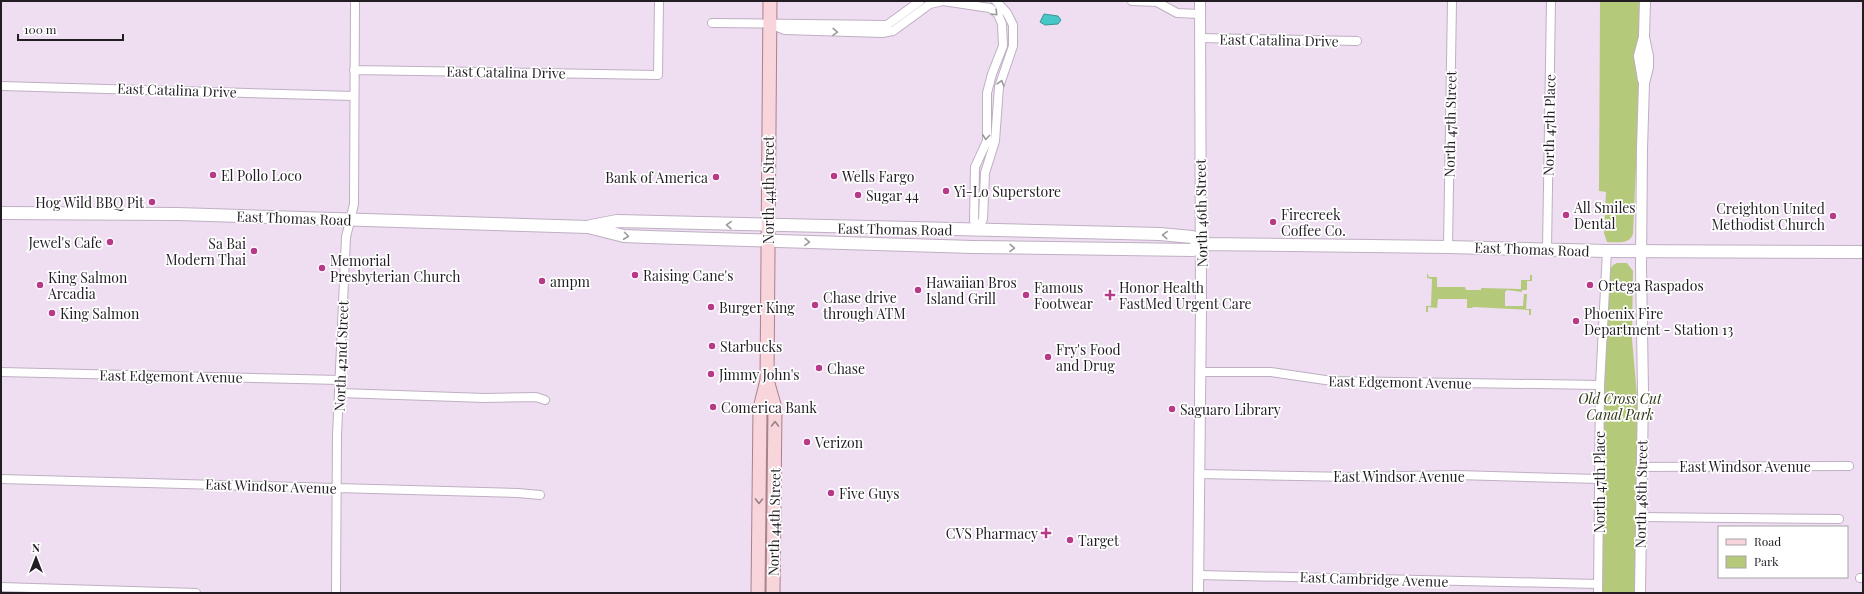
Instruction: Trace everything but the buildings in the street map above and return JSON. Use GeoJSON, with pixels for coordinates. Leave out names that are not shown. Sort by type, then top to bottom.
{"type":"FeatureCollection","features":[{"type":"Feature","properties":{"kind":"main road","name":"North 44th Street"},"geometry":{"type":"LineString","coordinates":[[758,593],[760,408],[767,380],[770,1]]}},
{"type":"Feature","properties":{"kind":"main road","name":"East Thomas Road"},"geometry":{"type":"LineString","coordinates":[[1,213],[178,214],[588,227],[624,236],[973,247],[1193,250],[1201,244]]}},
{"type":"Feature","properties":{"kind":"main road","name":"East Thomas Road"},"geometry":{"type":"LineString","coordinates":[[588,227],[618,221],[1058,232],[1192,237],[1201,244],[1448,247],[1607,251],[1863,252]]}},
{"type":"Feature","properties":{"kind":"main road"},"geometry":{"type":"LineString","coordinates":[[884,228],[908,237],[959,238],[973,247],[980,240],[986,238],[1035,239],[1058,232]]}},
{"type":"Feature","properties":{"kind":"main road","name":"North 44th Street"},"geometry":{"type":"LineString","coordinates":[[767,380],[775,408],[773,593]]}},
{"type":"Feature","properties":{"kind":"street","name":"North 42nd Street"},"geometry":{"type":"LineString","coordinates":[[336,593],[336,488],[346,237],[354,204],[355,1]]}},
{"type":"Feature","properties":{"kind":"street","name":"East Catalina Drive"},"geometry":{"type":"LineString","coordinates":[[354,70],[658,75],[659,1]]}},
{"type":"Feature","properties":{"kind":"street"},"geometry":{"type":"LineString","coordinates":[[712,23],[887,25],[920,1]]}},
{"type":"Feature","properties":{"kind":"street"},"geometry":{"type":"LineString","coordinates":[[978,231],[983,220],[984,172],[995,141],[999,87],[1013,46],[1013,25],[1007,13],[996,1]]}},
{"type":"Feature","properties":{"kind":"street"},"geometry":{"type":"LineString","coordinates":[[1132,1],[1157,2],[1170,11],[1177,13],[1200,14]]}},
{"type":"Feature","properties":{"kind":"street","name":"North 46th Street"},"geometry":{"type":"LineString","coordinates":[[1198,593],[1201,372],[1200,1]]}},
{"type":"Feature","properties":{"kind":"street","name":"North 47th Street"},"geometry":{"type":"LineString","coordinates":[[1448,247],[1452,1]]}},
{"type":"Feature","properties":{"kind":"street","name":"North 47th Place"},"geometry":{"type":"LineString","coordinates":[[1546,249],[1551,1]]}},
{"type":"Feature","properties":{"kind":"street","name":"North 48th Street"},"geometry":{"type":"LineString","coordinates":[[1640,593],[1643,392],[1642,251],[1644,83],[1640,56],[1644,37],[1645,1]]}},
{"type":"Feature","properties":{"kind":"street"},"geometry":{"type":"LineString","coordinates":[[770,24],[785,30],[888,32],[893,31],[930,4],[943,2],[990,8],[998,14],[1002,24],[1003,46],[992,74],[987,93],[987,141],[975,167],[974,221],[978,231]]}},
{"type":"Feature","properties":{"kind":"street","name":"East Catalina Drive"},"geometry":{"type":"LineString","coordinates":[[1200,38],[1357,41]]}},
{"type":"Feature","properties":{"kind":"street","name":"East Catalina Drive"},"geometry":{"type":"LineString","coordinates":[[1,86],[354,96]]}},
{"type":"Feature","properties":{"kind":"street","name":"North 47th Place"},"geometry":{"type":"LineString","coordinates":[[1598,593],[1600,385],[1607,251]]}},
{"type":"Feature","properties":{"kind":"street","name":"East Edgemont Avenue"},"geometry":{"type":"LineString","coordinates":[[1,372],[340,380]]}},
{"type":"Feature","properties":{"kind":"street","name":"East Edgemont Avenue"},"geometry":{"type":"LineString","coordinates":[[1201,372],[1271,372],[1332,381],[1600,385]]}},
{"type":"Feature","properties":{"kind":"street"},"geometry":{"type":"LineString","coordinates":[[340,393],[485,398],[536,397],[545,400]]}},
{"type":"Feature","properties":{"kind":"street","name":"East Windsor Avenue"},"geometry":{"type":"LineString","coordinates":[[1641,466],[1727,468],[1849,466]]}},
{"type":"Feature","properties":{"kind":"street","name":"East Windsor Avenue"},"geometry":{"type":"LineString","coordinates":[[1199,474],[1353,477],[1501,475],[1599,478]]}},
{"type":"Feature","properties":{"kind":"street","name":"East Windsor Avenue"},"geometry":{"type":"LineString","coordinates":[[1,479],[510,492],[540,495]]}},
{"type":"Feature","properties":{"kind":"street"},"geometry":{"type":"LineString","coordinates":[[1640,517],[1839,519]]}},
{"type":"Feature","properties":{"kind":"street","name":"East Cambridge Avenue"},"geometry":{"type":"LineString","coordinates":[[1198,575],[1598,584]]}},
{"type":"Feature","properties":{"kind":"street"},"geometry":{"type":"LineString","coordinates":[[1,587],[196,593]]}},
{"type":"Feature","properties":{"kind":"green space"},"geometry":{"type":"Polygon","coordinates":[[[1600,1],[1641,1],[1640,79],[1633,234],[1629,240],[1622,242],[1607,242],[1604,233],[1606,192],[1599,191],[1600,1]]]}},
{"type":"Feature","properties":{"kind":"green space","name":"Old Cross Cut Canal Park"},"geometry":{"type":"Polygon","coordinates":[[[1617,263],[1627,263],[1633,271],[1632,339],[1638,407],[1635,593],[1601,593],[1603,385],[1609,271],[1613,265],[1617,263]]]}},
{"type":"Feature","properties":{"kind":"green space"},"geometry":{"type":"Polygon","coordinates":[[[1427,273],[1429,277],[1437,277],[1437,287],[1465,287],[1466,290],[1481,290],[1481,288],[1521,289],[1521,280],[1530,280],[1530,275],[1532,275],[1532,281],[1527,281],[1527,290],[1522,290],[1522,292],[1507,290],[1505,292],[1505,306],[1523,306],[1524,294],[1527,294],[1526,309],[1531,309],[1531,315],[1529,315],[1529,310],[1467,308],[1467,299],[1438,299],[1437,308],[1428,307],[1428,312],[1426,312],[1426,306],[1431,306],[1432,279],[1427,278],[1427,273]]]}},
{"type":"Feature","properties":{"kind":"shaded area"},"geometry":{"type":"Polygon","coordinates":[[[1044,14],[1058,16],[1061,20],[1058,24],[1045,25],[1040,22],[1044,14]]]}},
{"type":"Feature","properties":{"kind":"place","name":"El Pollo Loco"},"geometry":{"type":"Point","coordinates":[213,175]}},
{"type":"Feature","properties":{"kind":"place","name":"Wells Fargo"},"geometry":{"type":"Point","coordinates":[834,176]}},
{"type":"Feature","properties":{"kind":"place","name":"Bank of America"},"geometry":{"type":"Point","coordinates":[716,177]}},
{"type":"Feature","properties":{"kind":"place","name":"Yi-Lo Superstore"},"geometry":{"type":"Point","coordinates":[946,191]}},
{"type":"Feature","properties":{"kind":"place","name":"Sugar 44"},"geometry":{"type":"Point","coordinates":[858,195]}},
{"type":"Feature","properties":{"kind":"place","name":"Hog Wild BBQ Pit"},"geometry":{"type":"Point","coordinates":[152,202]}},
{"type":"Feature","properties":{"kind":"place","name":"All Smiles Dental"},"geometry":{"type":"Point","coordinates":[1566,215]}},
{"type":"Feature","properties":{"kind":"place","name":"Creighton United Methodist Church"},"geometry":{"type":"Point","coordinates":[1833,216]}},
{"type":"Feature","properties":{"kind":"place","name":"Firecreek Coffee Co."},"geometry":{"type":"Point","coordinates":[1273,222]}},
{"type":"Feature","properties":{"kind":"place","name":"Jewel's Cafe"},"geometry":{"type":"Point","coordinates":[110,242]}},
{"type":"Feature","properties":{"kind":"place","name":"Sa Bai Modern Thai"},"geometry":{"type":"Point","coordinates":[254,251]}},
{"type":"Feature","properties":{"kind":"place","name":"Memorial Presbyterian Church"},"geometry":{"type":"Point","coordinates":[322,268]}},
{"type":"Feature","properties":{"kind":"place","name":"Raising Cane's"},"geometry":{"type":"Point","coordinates":[635,275]}},
{"type":"Feature","properties":{"kind":"place","name":"ampm"},"geometry":{"type":"Point","coordinates":[542,281]}},
{"type":"Feature","properties":{"kind":"place","name":"King Salmon Arcadia"},"geometry":{"type":"Point","coordinates":[40,285]}},
{"type":"Feature","properties":{"kind":"place","name":"Ortega Raspados"},"geometry":{"type":"Point","coordinates":[1590,285]}},
{"type":"Feature","properties":{"kind":"place","name":"Hawaiian Bros Island Grill"},"geometry":{"type":"Point","coordinates":[918,290]}},
{"type":"Feature","properties":{"kind":"place","name":"Famous Footwear"},"geometry":{"type":"Point","coordinates":[1026,295]}},
{"type":"Feature","properties":{"kind":"place","name":"Honor Health FastMed Urgent Care"},"geometry":{"type":"Point","coordinates":[1110,295]}},
{"type":"Feature","properties":{"kind":"place","name":"Chase drive through ATM"},"geometry":{"type":"Point","coordinates":[815,305]}},
{"type":"Feature","properties":{"kind":"place","name":"Burger King"},"geometry":{"type":"Point","coordinates":[711,307]}},
{"type":"Feature","properties":{"kind":"place","name":"King Salmon"},"geometry":{"type":"Point","coordinates":[52,313]}},
{"type":"Feature","properties":{"kind":"place","name":"Phoenix Fire Department - Station 13"},"geometry":{"type":"Point","coordinates":[1576,321]}},
{"type":"Feature","properties":{"kind":"place","name":"Starbucks"},"geometry":{"type":"Point","coordinates":[712,346]}},
{"type":"Feature","properties":{"kind":"place","name":"Fry's Food and Drug"},"geometry":{"type":"Point","coordinates":[1048,357]}},
{"type":"Feature","properties":{"kind":"place","name":"Chase"},"geometry":{"type":"Point","coordinates":[819,368]}},
{"type":"Feature","properties":{"kind":"place","name":"Jimmy John's"},"geometry":{"type":"Point","coordinates":[711,374]}},
{"type":"Feature","properties":{"kind":"place","name":"Comerica Bank"},"geometry":{"type":"Point","coordinates":[713,407]}},
{"type":"Feature","properties":{"kind":"place","name":"Saguaro Library"},"geometry":{"type":"Point","coordinates":[1172,409]}},
{"type":"Feature","properties":{"kind":"place","name":"Verizon"},"geometry":{"type":"Point","coordinates":[807,442]}},
{"type":"Feature","properties":{"kind":"place","name":"Five Guys"},"geometry":{"type":"Point","coordinates":[831,493]}},
{"type":"Feature","properties":{"kind":"place","name":"CVS Pharmacy"},"geometry":{"type":"Point","coordinates":[1046,533]}},
{"type":"Feature","properties":{"kind":"place","name":"Target"},"geometry":{"type":"Point","coordinates":[1070,540]}}]}
